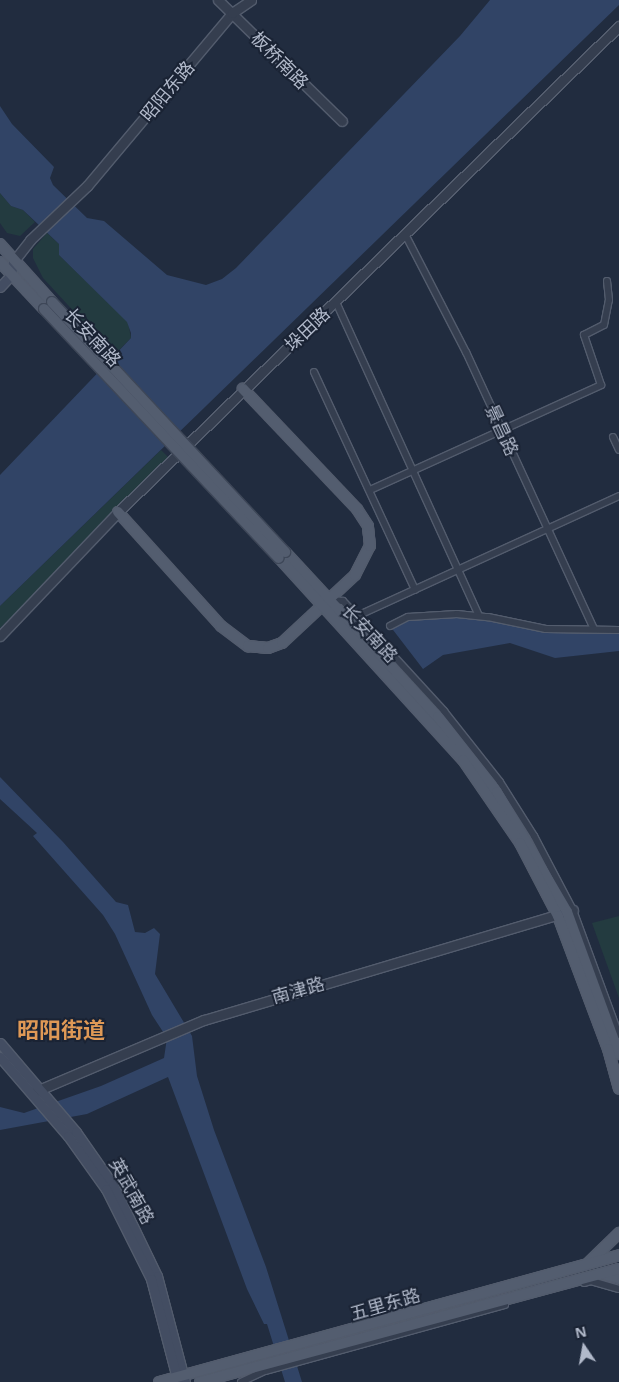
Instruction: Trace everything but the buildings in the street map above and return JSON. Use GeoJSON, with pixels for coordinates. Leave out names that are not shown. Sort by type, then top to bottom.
{"type":"FeatureCollection","features":[{"type":"Feature","properties":{"kind":"main road","name":"长安南路"},"geometry":{"type":"LineString","coordinates":[[0,244],[48,306],[282,555],[463,760],[566,913],[619,1054]]}},
{"type":"Feature","properties":{"kind":"main road"},"geometry":{"type":"LineString","coordinates":[[0,287],[11,275],[13,262],[1,266]]}},
{"type":"Feature","properties":{"kind":"main road","name":"长安南路"},"geometry":{"type":"LineString","coordinates":[[1,266],[48,306]]}},
{"type":"Feature","properties":{"kind":"main road"},"geometry":{"type":"LineString","coordinates":[[118,512],[221,626],[248,646],[268,648],[282,643],[355,574],[366,557],[370,546],[368,526],[357,509],[244,389]]}},
{"type":"Feature","properties":{"kind":"main road","name":"长安南路"},"geometry":{"type":"LineString","coordinates":[[566,913],[619,1089]]}},
{"type":"Feature","properties":{"kind":"main road","name":"英武南路"},"geometry":{"type":"LineString","coordinates":[[0,1043],[36,1091],[113,1185],[157,1276],[181,1379]]}},
{"type":"Feature","properties":{"kind":"main road","name":"英武南路"},"geometry":{"type":"LineString","coordinates":[[0,1057],[36,1091]]}},
{"type":"Feature","properties":{"kind":"main road"},"geometry":{"type":"LineString","coordinates":[[587,1264],[619,1233]]}},
{"type":"Feature","properties":{"kind":"main road","name":"五里东路"},"geometry":{"type":"LineString","coordinates":[[302,1353],[619,1255]]}},
{"type":"Feature","properties":{"kind":"main road","name":"五里东路"},"geometry":{"type":"LineString","coordinates":[[158,1382],[181,1379],[302,1353],[619,1269]]}},
{"type":"Feature","properties":{"kind":"main road"},"geometry":{"type":"LineString","coordinates":[[601,1274],[619,1278]]}},
{"type":"Feature","properties":{"kind":"main road","name":"五里东路"},"geometry":{"type":"LineString","coordinates":[[200,1382],[254,1362]]}},
{"type":"Feature","properties":{"kind":"street","name":"板桥南路"},"geometry":{"type":"LineString","coordinates":[[218,0],[342,121]]}},
{"type":"Feature","properties":{"kind":"street","name":"昭阳东路"},"geometry":{"type":"LineString","coordinates":[[13,262],[30,240],[87,186],[232,13],[251,0]]}},
{"type":"Feature","properties":{"kind":"street","name":"垛田路"},"geometry":{"type":"LineString","coordinates":[[0,636],[118,512],[619,26]]}},
{"type":"Feature","properties":{"kind":"street","name":"景昌路"},"geometry":{"type":"LineString","coordinates":[[405,234],[502,429],[594,629]]}},
{"type":"Feature","properties":{"kind":"street"},"geometry":{"type":"LineString","coordinates":[[370,490],[601,385],[584,335],[604,325],[609,300],[607,281]]}},
{"type":"Feature","properties":{"kind":"street"},"geometry":{"type":"LineString","coordinates":[[336,302],[479,616]]}},
{"type":"Feature","properties":{"kind":"street"},"geometry":{"type":"LineString","coordinates":[[314,372],[415,590]]}},
{"type":"Feature","properties":{"kind":"street"},"geometry":{"type":"LineString","coordinates":[[613,437],[619,450]]}},
{"type":"Feature","properties":{"kind":"street"},"geometry":{"type":"LineString","coordinates":[[357,616],[459,570],[547,527],[619,496]]}},
{"type":"Feature","properties":{"kind":"street"},"geometry":{"type":"LineString","coordinates":[[325,603],[343,602],[444,711],[485,762],[534,836],[619,1035]]}},
{"type":"Feature","properties":{"kind":"street"},"geometry":{"type":"LineString","coordinates":[[390,626],[408,617],[479,616],[546,629],[619,630]]}},
{"type":"Feature","properties":{"kind":"street","name":"南津路"},"geometry":{"type":"LineString","coordinates":[[36,1091],[204,1020],[566,913]]}},
{"type":"Feature","properties":{"kind":"street"},"geometry":{"type":"LineString","coordinates":[[241,1382],[302,1353],[590,1281],[619,1289]]}},
{"type":"Feature","properties":{"kind":"green space"},"geometry":{"type":"Polygon","coordinates":[[[0,193],[11,206],[23,210],[35,222],[20,236],[7,233],[0,223],[0,193]]]}},
{"type":"Feature","properties":{"kind":"green space"},"geometry":{"type":"Polygon","coordinates":[[[47,233],[59,244],[59,255],[128,322],[131,338],[114,355],[43,278],[33,258],[33,249],[47,233]]]}},
{"type":"Feature","properties":{"kind":"green space"},"geometry":{"type":"Polygon","coordinates":[[[161,450],[171,460],[0,628],[0,606],[161,450]]]}},
{"type":"Feature","properties":{"kind":"green space"},"geometry":{"type":"Polygon","coordinates":[[[619,916],[619,998],[592,923],[619,916]]]}},
{"type":"Feature","properties":{"kind":"water"},"geometry":{"type":"Polygon","coordinates":[[[490,0],[619,0],[619,5],[0,606],[0,475],[131,338],[131,333],[127,322],[59,255],[59,244],[23,210],[11,206],[0,193],[0,106],[12,124],[54,167],[50,178],[53,185],[87,218],[104,221],[167,275],[206,285],[222,279],[236,268],[460,36],[490,0]]]}},
{"type":"Feature","properties":{"kind":"water"},"geometry":{"type":"Polygon","coordinates":[[[457,614],[546,629],[619,630],[619,651],[555,658],[510,643],[443,655],[423,669],[390,626],[408,617],[457,614]]]}},
{"type":"Feature","properties":{"kind":"water"},"geometry":{"type":"Polygon","coordinates":[[[0,777],[63,842],[116,902],[128,905],[135,932],[145,933],[154,928],[160,934],[155,974],[192,1036],[197,1076],[214,1130],[266,1267],[302,1382],[285,1382],[267,1324],[264,1324],[247,1289],[168,1077],[87,1114],[0,1130],[0,1107],[24,1113],[101,1086],[164,1058],[167,1038],[152,1015],[115,934],[103,915],[33,836],[37,833],[0,799],[0,777]]]}},
{"type":"Feature","properties":{"kind":"district","name":"昭阳街道"},"geometry":{"type":"Point","coordinates":[61,1030]}}]}
